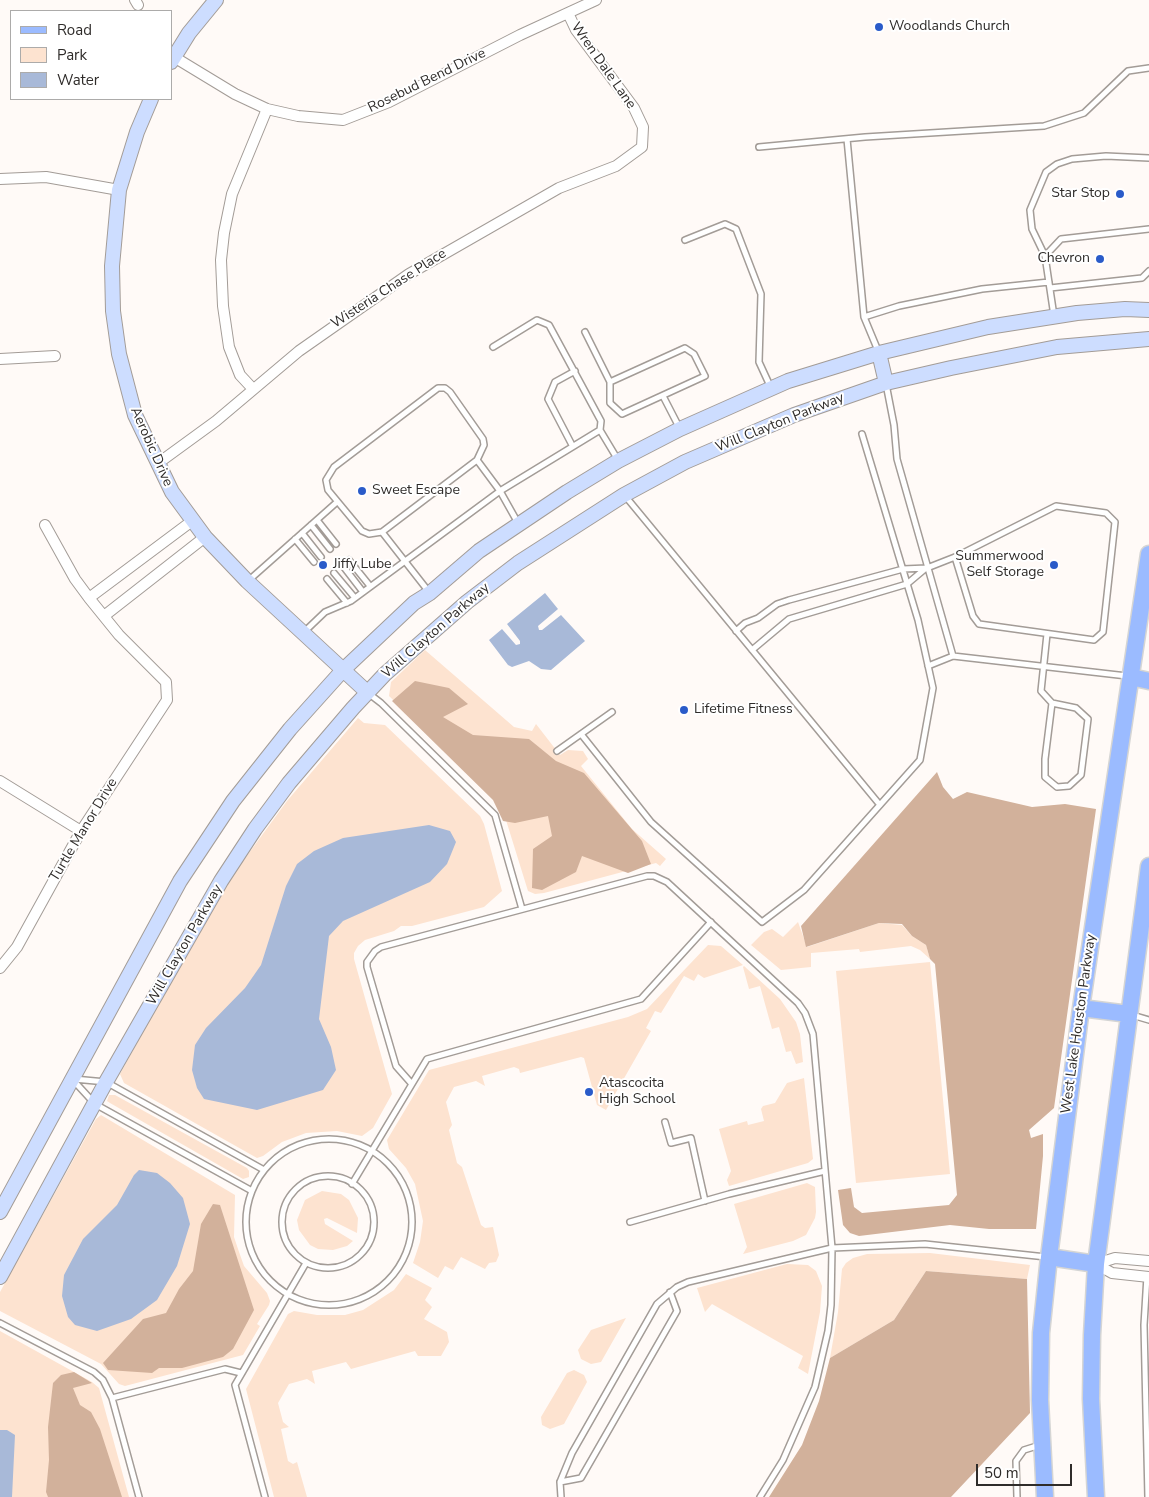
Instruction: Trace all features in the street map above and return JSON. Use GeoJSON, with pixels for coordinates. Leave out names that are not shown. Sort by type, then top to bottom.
{"type":"FeatureCollection","features":[{"type":"Feature","properties":{"kind":"main road"},"geometry":{"type":"LineString","coordinates":[[173,59],[189,33],[216,0]]}},
{"type":"Feature","properties":{"kind":"main road","name":"Aerobic Drive"},"geometry":{"type":"LineString","coordinates":[[151,100],[137,132],[119,190],[112,266],[113,311],[118,346],[135,415],[172,492],[205,538],[247,581],[367,692]]}},
{"type":"Feature","properties":{"kind":"main road"},"geometry":{"type":"LineString","coordinates":[[0,1212],[71,1078],[176,889],[206,840],[261,765],[343,670],[414,603],[430,593],[479,552],[519,523],[618,461],[680,429],[771,388],[879,353],[974,330],[1054,316],[1125,309],[1149,310]]}},
{"type":"Feature","properties":{"kind":"main road","name":"Will Clayton Parkway"},"geometry":{"type":"LineString","coordinates":[[0,1277],[106,1082],[221,881],[255,828],[289,782],[367,692],[467,602],[518,563],[624,495],[685,462],[802,412],[886,384],[1057,347],[1149,339]]}},
{"type":"Feature","properties":{"kind":"main road"},"geometry":{"type":"LineString","coordinates":[[879,353],[886,384]]}},
{"type":"Feature","properties":{"kind":"main road","name":"West Lake Houston Parkway"},"geometry":{"type":"LineString","coordinates":[[1046,1497],[1040,1400],[1041,1333],[1048,1257],[1081,1008],[1149,554]]}},
{"type":"Feature","properties":{"kind":"main road"},"geometry":{"type":"LineString","coordinates":[[1131,677],[1149,681]]}},
{"type":"Feature","properties":{"kind":"main road"},"geometry":{"type":"LineString","coordinates":[[1096,1497],[1091,1399],[1096,1264],[1149,866]]}},
{"type":"Feature","properties":{"kind":"main road"},"geometry":{"type":"LineString","coordinates":[[1081,1008],[1129,1014]]}},
{"type":"Feature","properties":{"kind":"main road"},"geometry":{"type":"LineString","coordinates":[[1048,1257],[1096,1264]]}},
{"type":"Feature","properties":{"kind":"street","name":"Rosebud Bend Drive"},"geometry":{"type":"LineString","coordinates":[[173,59],[235,94],[267,108],[298,116],[343,120],[389,102],[520,35],[596,0]]}},
{"type":"Feature","properties":{"kind":"street","name":"Wren Dale Lane"},"geometry":{"type":"LineString","coordinates":[[568,13],[576,30],[634,108],[643,127],[642,147]]}},
{"type":"Feature","properties":{"kind":"street"},"geometry":{"type":"LineString","coordinates":[[253,389],[240,375],[229,347],[222,306],[221,260],[232,194],[267,108]]}},
{"type":"Feature","properties":{"kind":"street","name":"Wisteria Chase Place"},"geometry":{"type":"LineString","coordinates":[[157,464],[216,422],[312,341],[409,274],[559,188],[616,166],[642,147]]}},
{"type":"Feature","properties":{"kind":"street"},"geometry":{"type":"LineString","coordinates":[[0,179],[46,177],[119,190]]}},
{"type":"Feature","properties":{"kind":"street"},"geometry":{"type":"LineString","coordinates":[[0,359],[55,356]]}},
{"type":"Feature","properties":{"kind":"street"},"geometry":{"type":"LineString","coordinates":[[89,598],[192,521]]}},
{"type":"Feature","properties":{"kind":"street"},"geometry":{"type":"LineString","coordinates":[[45,525],[70,571],[104,616],[205,538]]}},
{"type":"Feature","properties":{"kind":"street","name":"Turtle Manor Drive"},"geometry":{"type":"LineString","coordinates":[[0,968],[17,947],[81,831],[161,712],[167,700],[166,682],[104,616]]}},
{"type":"Feature","properties":{"kind":"street"},"geometry":{"type":"LineString","coordinates":[[0,781],[81,831]]}},
{"type":"Feature","properties":{"kind":"street"},"geometry":{"type":"LineString","coordinates":[[1096,1264],[1115,1258],[1149,1261]]}},
{"type":"Feature","properties":{"kind":"street"},"geometry":{"type":"LineString","coordinates":[[1096,1264],[1112,1272],[1148,1276]]}},
{"type":"Feature","properties":{"kind":"lane"},"geometry":{"type":"LineString","coordinates":[[759,147],[847,139],[1044,126],[1084,113],[1128,72],[1149,68]]}},
{"type":"Feature","properties":{"kind":"lane"},"geometry":{"type":"LineString","coordinates":[[847,139],[864,317],[879,353]]}},
{"type":"Feature","properties":{"kind":"lane"},"geometry":{"type":"LineString","coordinates":[[1054,316],[1046,256],[1032,229],[1030,210],[1046,172],[1057,164],[1072,159],[1106,156],[1149,158]]}},
{"type":"Feature","properties":{"kind":"lane"},"geometry":{"type":"LineString","coordinates":[[685,240],[725,224],[736,229],[761,294],[759,362],[771,388]]}},
{"type":"Feature","properties":{"kind":"lane"},"geometry":{"type":"LineString","coordinates":[[1046,256],[1061,239],[1149,229]]}},
{"type":"Feature","properties":{"kind":"lane"},"geometry":{"type":"LineString","coordinates":[[1050,288],[1142,278],[1149,271]]}},
{"type":"Feature","properties":{"kind":"lane"},"geometry":{"type":"LineString","coordinates":[[864,317],[899,306],[982,289],[1049,282]]}},
{"type":"Feature","properties":{"kind":"lane"},"geometry":{"type":"LineString","coordinates":[[493,347],[537,320],[544,322],[554,330],[601,421],[600,430],[618,461]]}},
{"type":"Feature","properties":{"kind":"lane"},"geometry":{"type":"LineString","coordinates":[[585,332],[610,382],[610,403],[622,414],[705,376],[694,354],[685,348],[610,382]]}},
{"type":"Feature","properties":{"kind":"lane"},"geometry":{"type":"LineString","coordinates":[[572,445],[548,399],[555,382],[575,371]]}},
{"type":"Feature","properties":{"kind":"lane"},"geometry":{"type":"LineString","coordinates":[[886,384],[894,425],[897,460],[953,656]]}},
{"type":"Feature","properties":{"kind":"lane"},"geometry":{"type":"LineString","coordinates":[[438,388],[444,388],[450,392],[483,439],[484,445],[476,460],[382,532],[370,534],[362,531],[337,502],[328,490],[326,480],[334,467],[438,388]]}},
{"type":"Feature","properties":{"kind":"lane"},"geometry":{"type":"LineString","coordinates":[[664,396],[680,429]]}},
{"type":"Feature","properties":{"kind":"lane"},"geometry":{"type":"LineString","coordinates":[[303,633],[325,612],[355,598],[500,491],[572,445],[600,430]]}},
{"type":"Feature","properties":{"kind":"lane"},"geometry":{"type":"LineString","coordinates":[[581,734],[651,822],[762,922],[804,890],[920,760],[933,688],[903,569],[862,434]]}},
{"type":"Feature","properties":{"kind":"lane"},"geometry":{"type":"LineString","coordinates":[[476,460],[500,491],[519,523]]}},
{"type":"Feature","properties":{"kind":"lane"},"geometry":{"type":"LineString","coordinates":[[624,495],[880,805]]}},
{"type":"Feature","properties":{"kind":"lane"},"geometry":{"type":"LineString","coordinates":[[247,581],[337,502]]}},
{"type":"Feature","properties":{"kind":"lane"},"geometry":{"type":"LineString","coordinates":[[752,650],[789,619],[907,584],[927,568],[955,557],[1056,506],[1106,513],[1115,522],[1103,632],[1094,640],[979,624],[973,616],[955,557]]}},
{"type":"Feature","properties":{"kind":"lane"},"geometry":{"type":"LineString","coordinates":[[317,520],[336,544]]}},
{"type":"Feature","properties":{"kind":"lane"},"geometry":{"type":"LineString","coordinates":[[311,525],[330,549]]}},
{"type":"Feature","properties":{"kind":"lane"},"geometry":{"type":"LineString","coordinates":[[382,532],[430,593]]}},
{"type":"Feature","properties":{"kind":"lane"},"geometry":{"type":"LineString","coordinates":[[302,533],[321,557]]}},
{"type":"Feature","properties":{"kind":"lane"},"geometry":{"type":"LineString","coordinates":[[295,539],[314,562]]}},
{"type":"Feature","properties":{"kind":"lane"},"geometry":{"type":"LineString","coordinates":[[349,560],[370,586]]}},
{"type":"Feature","properties":{"kind":"lane"},"geometry":{"type":"LineString","coordinates":[[343,566],[363,592]]}},
{"type":"Feature","properties":{"kind":"lane"},"geometry":{"type":"LineString","coordinates":[[736,630],[745,623],[758,618],[777,604],[903,569],[927,568]]}},
{"type":"Feature","properties":{"kind":"lane"},"geometry":{"type":"LineString","coordinates":[[334,573],[355,598]]}},
{"type":"Feature","properties":{"kind":"lane"},"geometry":{"type":"LineString","coordinates":[[327,579],[347,603]]}},
{"type":"Feature","properties":{"kind":"lane"},"geometry":{"type":"LineString","coordinates":[[1047,634],[1042,666],[1041,691],[1052,703],[1076,708],[1088,719],[1081,775],[1069,786],[1057,787],[1045,777],[1044,760],[1052,703]]}},
{"type":"Feature","properties":{"kind":"lane"},"geometry":{"type":"LineString","coordinates":[[928,666],[953,656],[1131,677]]}},
{"type":"Feature","properties":{"kind":"lane"},"geometry":{"type":"LineString","coordinates":[[367,692],[382,703],[495,815],[522,908]]}},
{"type":"Feature","properties":{"kind":"lane"},"geometry":{"type":"LineString","coordinates":[[557,751],[612,712]]}},
{"type":"Feature","properties":{"kind":"lane"},"geometry":{"type":"LineString","coordinates":[[411,1083],[396,1066],[367,967],[370,956],[381,947],[522,908],[654,876],[667,882],[786,991],[807,1017],[813,1034],[832,1248],[831,1305],[819,1375],[787,1451],[760,1497]]}},
{"type":"Feature","properties":{"kind":"lane"},"geometry":{"type":"LineString","coordinates":[[352,1184],[427,1059],[641,998],[711,922]]}},
{"type":"Feature","properties":{"kind":"lane"},"geometry":{"type":"LineString","coordinates":[[1129,1014],[1149,1020]]}},
{"type":"Feature","properties":{"kind":"lane"},"geometry":{"type":"LineString","coordinates":[[71,1078],[106,1082],[264,1170]]}},
{"type":"Feature","properties":{"kind":"lane"},"geometry":{"type":"LineString","coordinates":[[71,1078],[95,1104],[252,1191]]}},
{"type":"Feature","properties":{"kind":"lane"},"geometry":{"type":"LineString","coordinates":[[665,1122],[671,1143],[691,1138],[705,1201]]}},
{"type":"Feature","properties":{"kind":"lane"},"geometry":{"type":"LineString","coordinates":[[340,1140],[372,1151],[394,1171],[402,1184],[411,1212],[409,1242],[396,1270],[374,1291],[347,1303],[316,1304],[288,1294],[267,1278],[253,1256],[249,1243],[246,1217],[252,1191],[264,1170],[290,1149],[314,1141],[340,1140]]}},
{"type":"Feature","properties":{"kind":"lane"},"geometry":{"type":"LineString","coordinates":[[630,1222],[825,1171]]}},
{"type":"Feature","properties":{"kind":"lane"},"geometry":{"type":"LineString","coordinates":[[317,1178],[339,1178],[352,1184],[368,1200],[373,1215],[373,1231],[367,1245],[351,1262],[336,1267],[321,1268],[306,1262],[294,1254],[284,1234],[283,1213],[289,1199],[304,1184],[317,1178]]}},
{"type":"Feature","properties":{"kind":"lane"},"geometry":{"type":"LineString","coordinates":[[561,1497],[560,1482],[572,1453],[657,1304],[670,1292],[688,1282],[832,1248],[926,1244],[1048,1257]]}},
{"type":"Feature","properties":{"kind":"lane"},"geometry":{"type":"LineString","coordinates":[[265,1497],[235,1385],[306,1262]]}},
{"type":"Feature","properties":{"kind":"lane"},"geometry":{"type":"LineString","coordinates":[[1148,1276],[1148,1497]]}},
{"type":"Feature","properties":{"kind":"lane"},"geometry":{"type":"LineString","coordinates":[[560,1482],[581,1478],[677,1311],[670,1292]]}},
{"type":"Feature","properties":{"kind":"lane"},"geometry":{"type":"LineString","coordinates":[[0,1323],[94,1372],[108,1386],[138,1497]]}},
{"type":"Feature","properties":{"kind":"lane"},"geometry":{"type":"LineString","coordinates":[[112,1398],[225,1370],[241,1373]]}},
{"type":"Feature","properties":{"kind":"lane"},"geometry":{"type":"LineString","coordinates":[[1017,1497],[1016,1461],[1024,1450],[1043,1444]]}},
{"type":"Feature","properties":{"kind":"green space"},"geometry":{"type":"Polygon","coordinates":[[[425,650],[514,727],[532,731],[536,724],[560,755],[568,750],[583,751],[588,759],[581,766],[632,829],[666,859],[660,866],[656,863],[544,893],[535,894],[528,891],[501,804],[389,696],[391,682],[425,650]]]}},
{"type":"Feature","properties":{"kind":"green space"},"geometry":{"type":"Polygon","coordinates":[[[358,718],[364,723],[385,725],[480,816],[484,824],[502,891],[484,907],[412,926],[401,926],[394,931],[365,940],[358,946],[354,953],[354,959],[392,1094],[373,1128],[362,1136],[337,1131],[306,1133],[282,1142],[263,1156],[257,1158],[124,1083],[120,1074],[219,894],[287,801],[358,718]]]}},
{"type":"Feature","properties":{"kind":"green space"},"geometry":{"type":"Polygon","coordinates":[[[798,922],[807,947],[879,923],[902,925],[912,936],[926,945],[930,959],[920,950],[911,946],[860,952],[859,949],[811,953],[811,967],[781,970],[751,945],[764,932],[772,929],[783,937],[798,922]]]}},
{"type":"Feature","properties":{"kind":"green space"},"geometry":{"type":"Polygon","coordinates":[[[708,945],[721,946],[743,965],[704,978],[698,974],[694,981],[684,976],[661,1013],[655,1011],[646,1028],[651,1031],[606,1110],[597,1105],[584,1058],[581,1057],[520,1073],[519,1069],[514,1067],[482,1076],[485,1086],[476,1081],[454,1087],[446,1102],[452,1125],[449,1130],[457,1163],[462,1167],[481,1225],[485,1228],[493,1227],[499,1255],[496,1262],[489,1263],[485,1269],[461,1257],[453,1270],[445,1266],[438,1278],[413,1263],[420,1242],[423,1221],[415,1184],[406,1168],[389,1149],[387,1140],[429,1070],[628,1017],[647,1009],[708,945]]]}},
{"type":"Feature","properties":{"kind":"green space"},"geometry":{"type":"Polygon","coordinates":[[[930,962],[950,1174],[856,1183],[836,971],[930,962]]]}},
{"type":"Feature","properties":{"kind":"green space"},"geometry":{"type":"Polygon","coordinates":[[[744,966],[780,999],[796,1022],[800,1034],[803,1062],[796,1064],[791,1051],[786,1052],[779,1027],[772,1029],[760,986],[749,989],[744,966]]]}},
{"type":"Feature","properties":{"kind":"green space"},"geometry":{"type":"Polygon","coordinates":[[[804,1078],[813,1159],[808,1163],[729,1186],[727,1180],[731,1171],[719,1129],[747,1121],[748,1125],[764,1121],[761,1109],[763,1106],[775,1103],[787,1083],[804,1078]]]}},
{"type":"Feature","properties":{"kind":"green space"},"geometry":{"type":"Polygon","coordinates":[[[109,1095],[115,1095],[247,1168],[249,1177],[243,1179],[110,1103],[107,1101],[109,1095]]]}},
{"type":"Feature","properties":{"kind":"green space"},"geometry":{"type":"Polygon","coordinates":[[[101,1115],[235,1195],[234,1237],[244,1266],[267,1293],[270,1301],[257,1324],[260,1326],[243,1355],[125,1386],[119,1384],[101,1364],[0,1311],[0,1292],[96,1119],[101,1115]]]}},
{"type":"Feature","properties":{"kind":"green space"},"geometry":{"type":"Polygon","coordinates":[[[807,1183],[815,1187],[816,1212],[806,1235],[793,1241],[743,1254],[747,1247],[734,1204],[807,1183]]]}},
{"type":"Feature","properties":{"kind":"green space"},"geometry":{"type":"Polygon","coordinates":[[[322,1191],[341,1194],[349,1200],[358,1218],[357,1233],[327,1218],[324,1219],[325,1224],[353,1241],[347,1246],[333,1250],[318,1249],[310,1245],[299,1230],[297,1220],[305,1200],[322,1191]]]}},
{"type":"Feature","properties":{"kind":"green space"},"geometry":{"type":"Polygon","coordinates":[[[930,1253],[1030,1265],[1027,1279],[926,1271],[894,1320],[830,1358],[838,1312],[842,1269],[846,1263],[853,1258],[867,1254],[930,1253]]]}},
{"type":"Feature","properties":{"kind":"green space"},"geometry":{"type":"Polygon","coordinates":[[[787,1264],[808,1265],[816,1271],[822,1286],[820,1312],[808,1374],[798,1368],[803,1356],[712,1304],[705,1312],[697,1288],[787,1264]]]}},
{"type":"Feature","properties":{"kind":"green space"},"geometry":{"type":"Polygon","coordinates":[[[406,1274],[432,1288],[425,1300],[432,1307],[424,1319],[447,1332],[449,1342],[441,1356],[418,1356],[415,1351],[351,1369],[346,1362],[312,1371],[315,1384],[307,1379],[289,1384],[278,1403],[283,1422],[289,1427],[281,1429],[288,1461],[293,1464],[297,1462],[307,1497],[274,1497],[246,1389],[288,1314],[294,1311],[317,1315],[345,1315],[363,1310],[394,1290],[406,1274]]]}},
{"type":"Feature","properties":{"kind":"green space"},"geometry":{"type":"Polygon","coordinates":[[[626,1318],[601,1362],[591,1364],[581,1359],[578,1350],[591,1330],[626,1318]]]}},
{"type":"Feature","properties":{"kind":"green space"},"geometry":{"type":"Polygon","coordinates":[[[0,1331],[92,1382],[99,1388],[129,1497],[0,1497],[0,1331]]]}},
{"type":"Feature","properties":{"kind":"green space"},"geometry":{"type":"Polygon","coordinates":[[[574,1370],[584,1375],[587,1382],[564,1424],[550,1429],[542,1425],[541,1417],[567,1373],[574,1370]]]}},
{"type":"Feature","properties":{"kind":"shaded area"},"geometry":{"type":"Polygon","coordinates":[[[415,681],[449,688],[468,704],[443,717],[473,735],[529,739],[556,761],[584,773],[642,841],[651,864],[628,873],[582,856],[576,872],[542,890],[532,888],[533,849],[552,836],[548,816],[515,823],[503,821],[493,800],[392,701],[415,681]]]}},
{"type":"Feature","properties":{"kind":"shaded area"},"geometry":{"type":"Polygon","coordinates":[[[937,772],[943,787],[953,799],[967,792],[1032,807],[1065,804],[1096,809],[1054,1108],[1029,1130],[1031,1138],[1043,1134],[1043,1156],[1036,1229],[989,1229],[950,1225],[859,1236],[850,1233],[843,1225],[838,1190],[851,1188],[854,1207],[862,1213],[949,1205],[957,1195],[935,964],[930,959],[926,945],[912,936],[902,924],[879,923],[806,947],[801,926],[937,772]]]}},
{"type":"Feature","properties":{"kind":"shaded area"},"geometry":{"type":"Polygon","coordinates":[[[213,1204],[220,1205],[254,1310],[233,1349],[223,1357],[182,1368],[159,1368],[152,1373],[108,1370],[103,1363],[143,1319],[166,1313],[179,1289],[193,1271],[201,1224],[213,1204]]]}},
{"type":"Feature","properties":{"kind":"shaded area"},"geometry":{"type":"Polygon","coordinates":[[[926,1271],[1027,1279],[1030,1413],[951,1497],[769,1497],[802,1445],[819,1401],[830,1358],[894,1320],[926,1271]]]}},
{"type":"Feature","properties":{"kind":"shaded area"},"geometry":{"type":"Polygon","coordinates":[[[74,1372],[92,1383],[73,1388],[80,1405],[91,1412],[100,1429],[122,1497],[48,1497],[46,1492],[49,1460],[48,1427],[53,1383],[61,1375],[74,1372]]]}},
{"type":"Feature","properties":{"kind":"water"},"geometry":{"type":"Polygon","coordinates":[[[545,593],[558,609],[538,626],[539,630],[542,630],[561,615],[585,641],[551,670],[541,669],[529,661],[512,667],[508,665],[489,640],[502,629],[516,645],[520,644],[520,641],[507,624],[545,593]]]}},
{"type":"Feature","properties":{"kind":"water"},"geometry":{"type":"Polygon","coordinates":[[[429,825],[450,831],[456,842],[447,864],[430,882],[343,921],[329,936],[319,1019],[331,1047],[336,1070],[323,1090],[257,1110],[204,1099],[197,1088],[192,1070],[195,1045],[206,1028],[245,988],[261,965],[286,886],[297,864],[314,851],[343,838],[429,825]]]}},
{"type":"Feature","properties":{"kind":"water"},"geometry":{"type":"Polygon","coordinates":[[[139,1170],[157,1173],[170,1183],[183,1198],[190,1224],[177,1266],[157,1300],[131,1319],[97,1331],[75,1325],[68,1317],[62,1296],[64,1275],[83,1239],[117,1205],[134,1175],[139,1170]]]}},
{"type":"Feature","properties":{"kind":"water"},"geometry":{"type":"Polygon","coordinates":[[[0,1430],[7,1430],[15,1435],[12,1497],[0,1497],[0,1430]]]}},
{"type":"Feature","properties":{"kind":"place","name":"Woodlands Church"},"geometry":{"type":"Point","coordinates":[879,27]}},
{"type":"Feature","properties":{"kind":"place","name":"Star Stop"},"geometry":{"type":"Point","coordinates":[1120,194]}},
{"type":"Feature","properties":{"kind":"place","name":"Chevron"},"geometry":{"type":"Point","coordinates":[1100,259]}},
{"type":"Feature","properties":{"kind":"place","name":"Sweet Escape"},"geometry":{"type":"Point","coordinates":[362,491]}},
{"type":"Feature","properties":{"kind":"place","name":"Jiffy Lube"},"geometry":{"type":"Point","coordinates":[323,565]}},
{"type":"Feature","properties":{"kind":"place","name":"Summerwood Self Storage"},"geometry":{"type":"Point","coordinates":[1054,565]}},
{"type":"Feature","properties":{"kind":"place","name":"Lifetime Fitness"},"geometry":{"type":"Point","coordinates":[684,710]}},
{"type":"Feature","properties":{"kind":"place","name":"Atascocita High School"},"geometry":{"type":"Point","coordinates":[589,1092]}}]}
